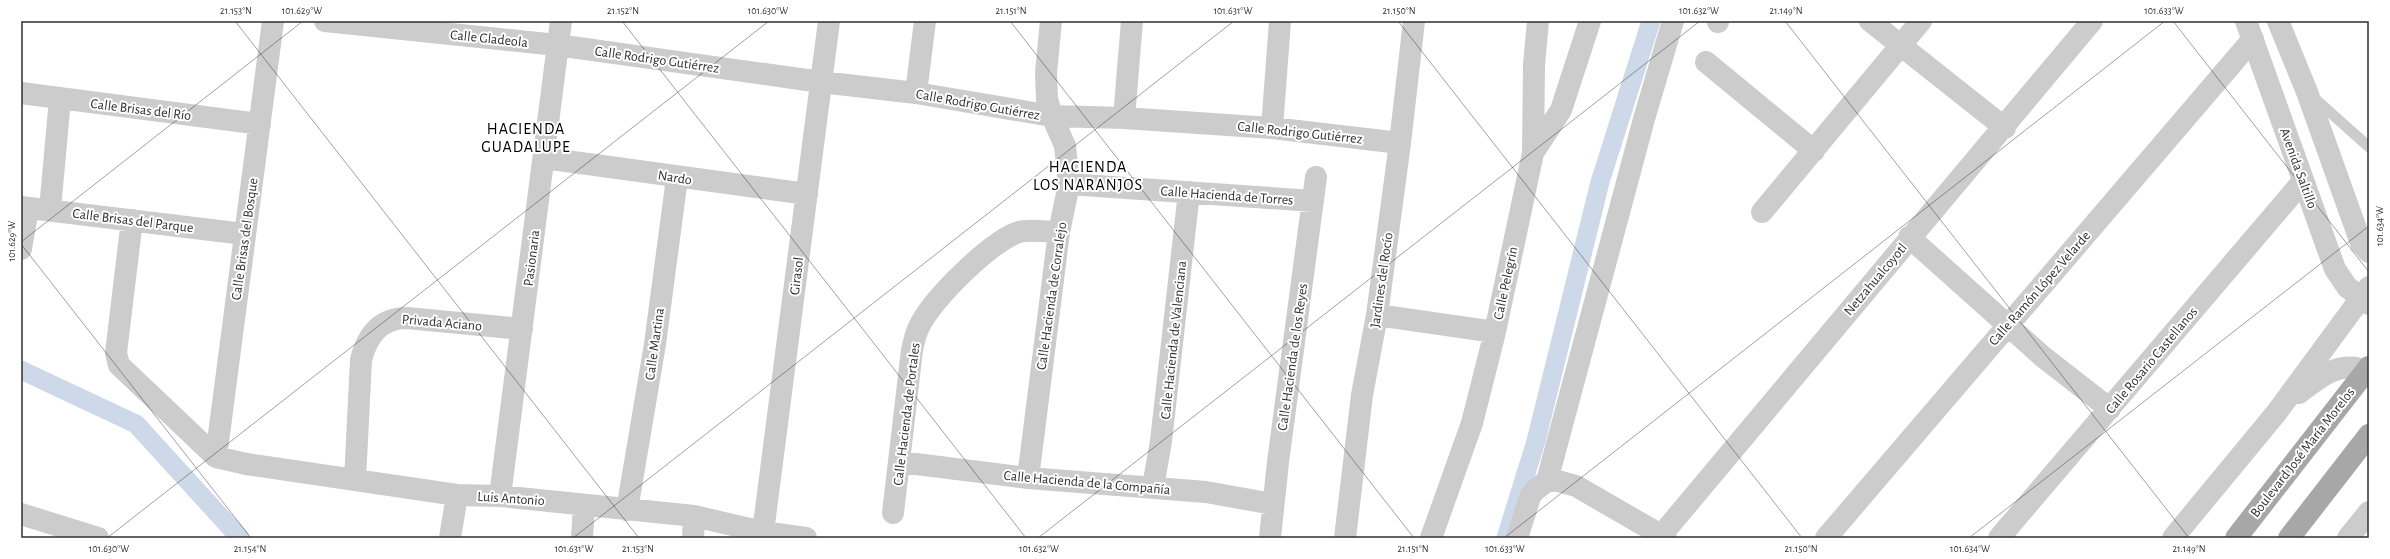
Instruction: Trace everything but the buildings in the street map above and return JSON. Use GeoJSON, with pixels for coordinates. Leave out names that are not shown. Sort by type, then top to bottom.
{"type":"FeatureCollection","features":[{"type":"Feature","properties":{"kind":"main road","name":"Boulevard José María Morelos"},"geometry":{"type":"LineString","coordinates":[[2236,538],[2369,367]]}},
{"type":"Feature","properties":{"kind":"main road"},"geometry":{"type":"LineString","coordinates":[[2289,538],[2369,435]]}},
{"type":"Feature","properties":{"kind":"street","name":"Calle Brisas del Bosque"},"geometry":{"type":"LineString","coordinates":[[216,457],[273,21]]}},
{"type":"Feature","properties":{"kind":"street","name":"Calle Gladeola"},"geometry":{"type":"LineString","coordinates":[[325,21],[557,45]]}},
{"type":"Feature","properties":{"kind":"street","name":"Pasionaria"},"geometry":{"type":"LineString","coordinates":[[500,496],[561,21]]}},
{"type":"Feature","properties":{"kind":"street","name":"Girasol"},"geometry":{"type":"LineString","coordinates":[[764,532],[829,21]]}},
{"type":"Feature","properties":{"kind":"street"},"geometry":{"type":"LineString","coordinates":[[916,93],[925,21]]}},
{"type":"Feature","properties":{"kind":"street","name":"Calle Hacienda de Corralejo"},"geometry":{"type":"LineString","coordinates":[[1028,478],[1059,232],[1069,184],[1066,146],[1052,116],[1047,99],[1046,73],[1051,21]]}},
{"type":"Feature","properties":{"kind":"street"},"geometry":{"type":"LineString","coordinates":[[1124,118],[1132,21]]}},
{"type":"Feature","properties":{"kind":"street"},"geometry":{"type":"LineString","coordinates":[[1272,128],[1280,21]]}},
{"type":"Feature","properties":{"kind":"street","name":"Jardines del Rocío"},"geometry":{"type":"LineString","coordinates":[[1345,538],[1362,395],[1377,315],[1400,142],[1414,21]]}},
{"type":"Feature","properties":{"kind":"street","name":"Calle Pelegrín"},"geometry":{"type":"LineString","coordinates":[[1431,538],[1472,423],[1495,332],[1533,154],[1534,65],[1538,21]]}},
{"type":"Feature","properties":{"kind":"street"},"geometry":{"type":"LineString","coordinates":[[1533,154],[1561,110],[1590,21]]}},
{"type":"Feature","properties":{"kind":"street"},"geometry":{"type":"LineString","coordinates":[[1517,538],[1530,497],[1534,491],[1547,481],[1642,127],[1673,21]]}},
{"type":"Feature","properties":{"kind":"street"},"geometry":{"type":"LineString","coordinates":[[1870,21],[2005,128]]}},
{"type":"Feature","properties":{"kind":"street"},"geometry":{"type":"LineString","coordinates":[[1762,212],[1921,21]]}},
{"type":"Feature","properties":{"kind":"street","name":"Netzahualcoyotl"},"geometry":{"type":"LineString","coordinates":[[1662,537],[1910,237],[2005,128],[2092,21]]}},
{"type":"Feature","properties":{"kind":"street"},"geometry":{"type":"LineString","coordinates":[[2278,21],[2307,92],[2336,178],[2361,243],[2369,252]]}},
{"type":"Feature","properties":{"kind":"street","name":"Avenida Saltillo"},"geometry":{"type":"LineString","coordinates":[[2249,30],[2335,269],[2347,287],[2366,296]]}},
{"type":"Feature","properties":{"kind":"street","name":"Calle Ramón López Velarde"},"geometry":{"type":"LineString","coordinates":[[1826,538],[2008,324],[2249,30]]}},
{"type":"Feature","properties":{"kind":"street","name":"Calle Rodrigo Gutiérrez"},"geometry":{"type":"LineString","coordinates":[[557,45],[821,82],[916,93],[1052,116],[1124,118],[1272,128],[1400,142]]}},
{"type":"Feature","properties":{"kind":"street"},"geometry":{"type":"LineString","coordinates":[[1706,62],[1814,151]]}},
{"type":"Feature","properties":{"kind":"street","name":"Calle Brisas del Río"},"geometry":{"type":"LineString","coordinates":[[21,93],[260,124]]}},
{"type":"Feature","properties":{"kind":"street"},"geometry":{"type":"LineString","coordinates":[[50,209],[60,99]]}},
{"type":"Feature","properties":{"kind":"street","name":"Nardo"},"geometry":{"type":"LineString","coordinates":[[544,158],[676,178],[807,194]]}},
{"type":"Feature","properties":{"kind":"street","name":"Calle Hacienda de los Reyes"},"geometry":{"type":"LineString","coordinates":[[1270,538],[1316,177]]}},
{"type":"Feature","properties":{"kind":"street","name":"Calle Martina"},"geometry":{"type":"LineString","coordinates":[[627,510],[655,344],[676,178]]}},
{"type":"Feature","properties":{"kind":"street"},"geometry":{"type":"LineString","coordinates":[[2336,178],[2352,204],[2369,221]]}},
{"type":"Feature","properties":{"kind":"street","name":"Calle Rosario Castellanos"},"geometry":{"type":"LineString","coordinates":[[1999,538],[2303,181]]}},
{"type":"Feature","properties":{"kind":"street","name":"Calle Hacienda de Torres"},"geometry":{"type":"LineString","coordinates":[[1069,184],[1313,200]]}},
{"type":"Feature","properties":{"kind":"street","name":"Calle Hacienda de Valenciana"},"geometry":{"type":"LineString","coordinates":[[1153,487],[1161,441],[1189,192]]}},
{"type":"Feature","properties":{"kind":"street"},"geometry":{"type":"LineString","coordinates":[[21,249],[24,208]]}},
{"type":"Feature","properties":{"kind":"street","name":"Calle Brisas del Parque"},"geometry":{"type":"LineString","coordinates":[[24,208],[50,209],[244,234]]}},
{"type":"Feature","properties":{"kind":"street"},"geometry":{"type":"LineString","coordinates":[[132,220],[116,353],[120,365],[126,373],[166,407],[216,457]]}},
{"type":"Feature","properties":{"kind":"street","name":"Calle Hacienda de Portales"},"geometry":{"type":"LineString","coordinates":[[893,513],[912,350],[918,328],[925,316],[967,269],[1002,240],[1020,232],[1059,232]]}},
{"type":"Feature","properties":{"kind":"street"},"geometry":{"type":"LineString","coordinates":[[1910,237],[2042,356],[2110,409]]}},
{"type":"Feature","properties":{"kind":"street"},"geometry":{"type":"LineString","coordinates":[[2173,538],[2277,412],[2366,296]]}},
{"type":"Feature","properties":{"kind":"street"},"geometry":{"type":"LineString","coordinates":[[1377,315],[1495,332]]}},
{"type":"Feature","properties":{"kind":"street","name":"Privada Aciano"},"geometry":{"type":"LineString","coordinates":[[355,480],[361,360],[364,348],[372,334],[382,323],[396,318],[407,318],[522,329]]}},
{"type":"Feature","properties":{"kind":"street"},"geometry":{"type":"LineString","coordinates":[[2277,412],[2318,378],[2331,371],[2341,367],[2360,368],[2369,372]]}},
{"type":"Feature","properties":{"kind":"street","name":"Luis Antonio"},"geometry":{"type":"LineString","coordinates":[[216,457],[234,462],[457,495],[500,496],[694,516],[764,532],[806,538]]}},
{"type":"Feature","properties":{"kind":"street","name":"Calle Hacienda de la Compañía"},"geometry":{"type":"LineString","coordinates":[[900,462],[1028,478],[1206,492],[1274,504]]}},
{"type":"Feature","properties":{"kind":"street"},"geometry":{"type":"LineString","coordinates":[[1547,481],[1558,481],[1576,486],[1662,537]]}},
{"type":"Feature","properties":{"kind":"street"},"geometry":{"type":"LineString","coordinates":[[450,538],[457,495]]}},
{"type":"Feature","properties":{"kind":"street"},"geometry":{"type":"LineString","coordinates":[[582,538],[584,505]]}},
{"type":"Feature","properties":{"kind":"street"},"geometry":{"type":"LineString","coordinates":[[2348,538],[2369,512]]}},
{"type":"Feature","properties":{"kind":"street"},"geometry":{"type":"LineString","coordinates":[[21,514],[98,538]]}},
{"type":"Feature","properties":{"kind":"street"},"geometry":{"type":"LineString","coordinates":[[693,538],[694,516]]}},
{"type":"Feature","properties":{"kind":"lane"},"geometry":{"type":"LineString","coordinates":[[2307,92],[2369,147]]}},
{"type":"Feature","properties":{"kind":"waterway"},"geometry":{"type":"LineString","coordinates":[[1506,538],[1536,441],[1600,182],[1651,21]]}},
{"type":"Feature","properties":{"kind":"waterway"},"geometry":{"type":"LineString","coordinates":[[21,370],[136,424],[240,538]]}},
{"type":"Feature","properties":{"kind":"district","name":"HACIENDA GUADALUPE"},"geometry":{"type":"Point","coordinates":[526,137]}},
{"type":"Feature","properties":{"kind":"district","name":"HACIENDA LOS NARANJOS"},"geometry":{"type":"Point","coordinates":[1088,175]}}]}
